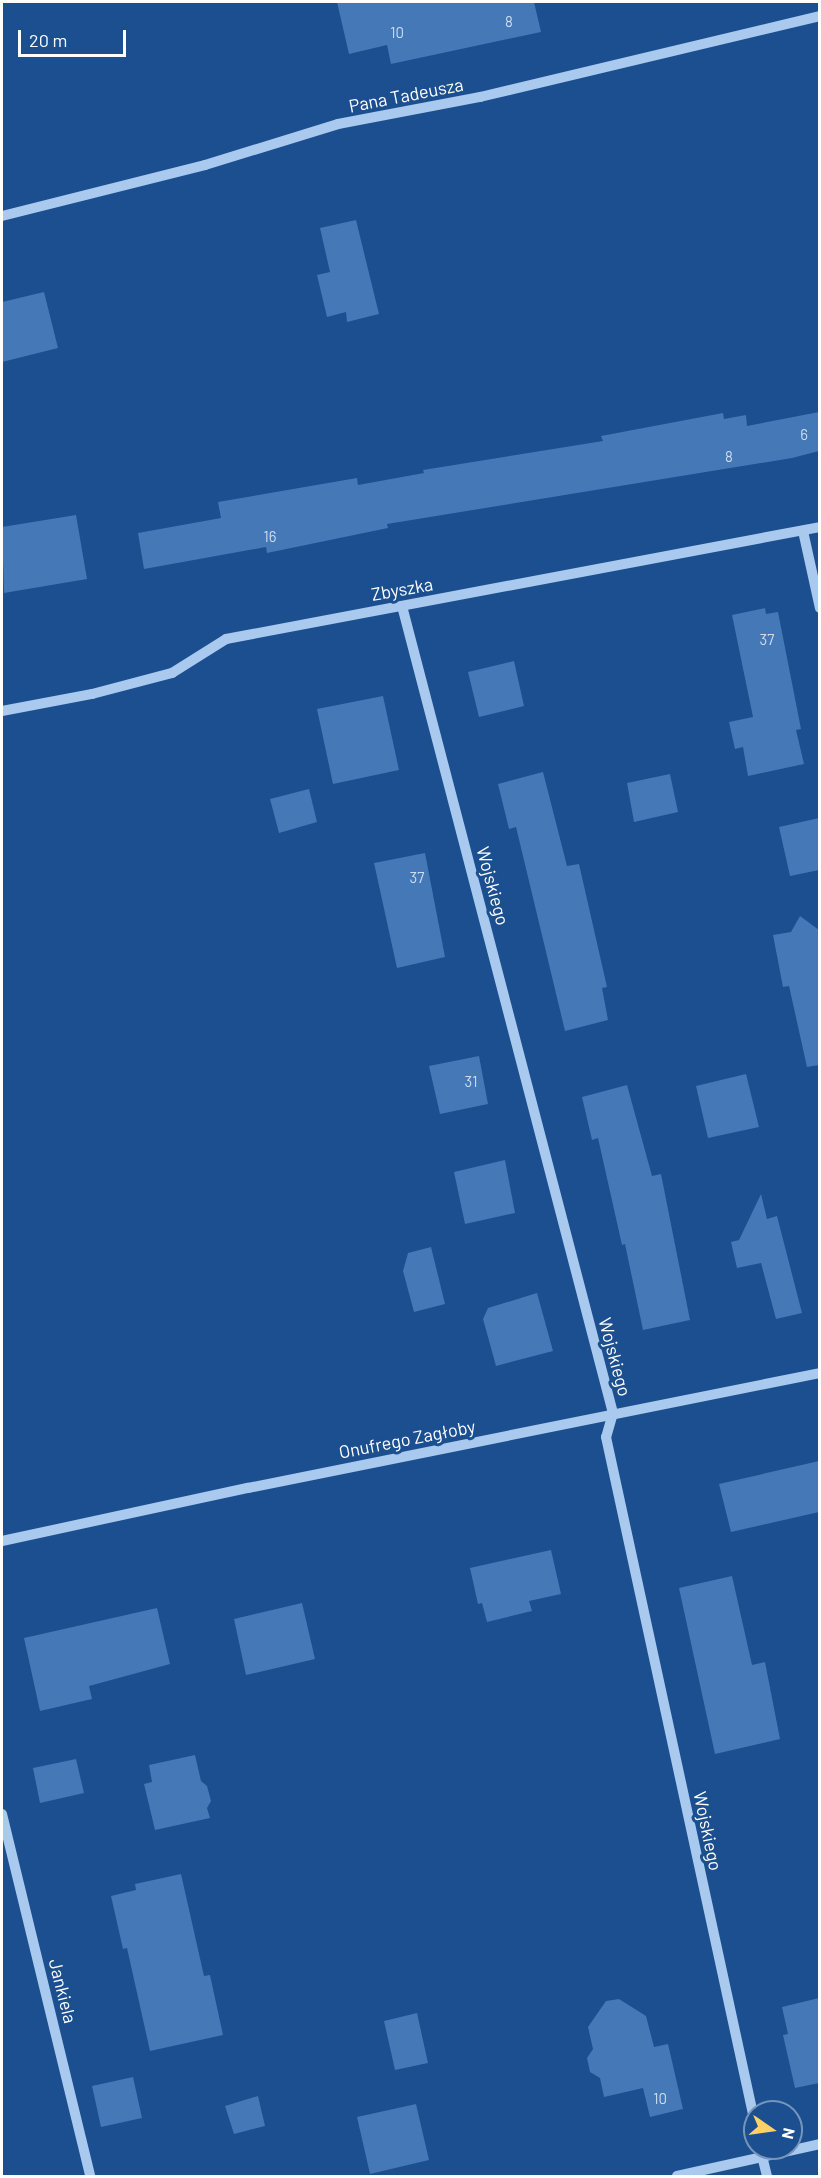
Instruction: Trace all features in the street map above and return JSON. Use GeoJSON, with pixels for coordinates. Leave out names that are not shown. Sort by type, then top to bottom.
{"type":"FeatureCollection","features":[{"type":"Feature","properties":{"kind":"street","name":"Pana Tadeusza"},"geometry":{"type":"LineString","coordinates":[[2,216],[205,165],[338,124],[480,98],[819,16]]}},
{"type":"Feature","properties":{"kind":"street","name":"Zbyszka"},"geometry":{"type":"LineString","coordinates":[[2,711],[92,694],[172,673],[226,639],[819,527]]}},
{"type":"Feature","properties":{"kind":"street"},"geometry":{"type":"LineString","coordinates":[[803,531],[819,608]]}},
{"type":"Feature","properties":{"kind":"street","name":"Wojskiego"},"geometry":{"type":"LineString","coordinates":[[402,606],[613,1413],[606,1437],[750,2100]]}},
{"type":"Feature","properties":{"kind":"street","name":"Onufrego Zagłoby"},"geometry":{"type":"LineString","coordinates":[[2,1541],[613,1413],[819,1373]]}},
{"type":"Feature","properties":{"kind":"street","name":"Jankiela"},"geometry":{"type":"LineString","coordinates":[[2,1814],[90,2176]]}},
{"type":"Feature","properties":{"kind":"street"},"geometry":{"type":"LineString","coordinates":[[803,2147],[819,2144]]}},
{"type":"Feature","properties":{"kind":"street"},"geometry":{"type":"LineString","coordinates":[[677,2176],[743,2158]]}},
{"type":"Feature","properties":{"kind":"street"},"geometry":{"type":"LineString","coordinates":[[764,2160],[767,2176]]}},
{"type":"Feature","properties":{"kind":"building"},"geometry":{"type":"Polygon","coordinates":[[[337,2],[534,2],[541,32],[391,64],[387,45],[349,54],[337,2]]]}},
{"type":"Feature","properties":{"kind":"building"},"geometry":{"type":"Polygon","coordinates":[[[356,220],[379,314],[347,322],[346,312],[327,317],[317,275],[330,272],[320,228],[356,220]]]}},
{"type":"Feature","properties":{"kind":"building"},"geometry":{"type":"Polygon","coordinates":[[[44,292],[58,348],[2,362],[2,302],[44,292]]]}},
{"type":"Feature","properties":{"kind":"building"},"geometry":{"type":"Polygon","coordinates":[[[819,412],[819,451],[792,458],[387,524],[388,528],[267,553],[266,547],[144,569],[138,533],[221,518],[218,502],[357,478],[358,485],[424,473],[423,470],[603,441],[601,436],[723,413],[724,419],[746,415],[747,426],[819,412]]]}},
{"type":"Feature","properties":{"kind":"building"},"geometry":{"type":"Polygon","coordinates":[[[76,515],[87,579],[4,593],[2,527],[76,515]]]}},
{"type":"Feature","properties":{"kind":"building"},"geometry":{"type":"Polygon","coordinates":[[[765,608],[766,614],[778,612],[801,729],[796,730],[804,764],[748,776],[743,747],[735,749],[729,722],[753,717],[732,615],[765,608]]]}},
{"type":"Feature","properties":{"kind":"building"},"geometry":{"type":"Polygon","coordinates":[[[514,661],[524,706],[479,717],[468,672],[514,661]]]}},
{"type":"Feature","properties":{"kind":"building"},"geometry":{"type":"Polygon","coordinates":[[[383,696],[399,770],[333,784],[317,709],[383,696]]]}},
{"type":"Feature","properties":{"kind":"building"},"geometry":{"type":"Polygon","coordinates":[[[543,772],[567,866],[579,864],[607,987],[602,988],[608,1020],[565,1031],[516,827],[509,829],[498,784],[543,772]]]}},
{"type":"Feature","properties":{"kind":"building"},"geometry":{"type":"Polygon","coordinates":[[[670,774],[678,812],[634,822],[627,783],[670,774]]]}},
{"type":"Feature","properties":{"kind":"building"},"geometry":{"type":"Polygon","coordinates":[[[309,789],[317,822],[279,833],[270,799],[309,789]]]}},
{"type":"Feature","properties":{"kind":"building"},"geometry":{"type":"Polygon","coordinates":[[[819,818],[819,870],[790,876],[779,827],[819,818]]]}},
{"type":"Feature","properties":{"kind":"building"},"geometry":{"type":"Polygon","coordinates":[[[425,853],[445,957],[397,968],[374,863],[425,853]]]}},
{"type":"Feature","properties":{"kind":"building"},"geometry":{"type":"Polygon","coordinates":[[[800,916],[819,930],[819,1065],[807,1067],[789,986],[783,987],[773,935],[791,932],[800,916]]]}},
{"type":"Feature","properties":{"kind":"building"},"geometry":{"type":"Polygon","coordinates":[[[479,1056],[488,1104],[440,1114],[429,1066],[479,1056]]]}},
{"type":"Feature","properties":{"kind":"building"},"geometry":{"type":"Polygon","coordinates":[[[746,1074],[759,1127],[708,1138],[696,1086],[746,1074]]]}},
{"type":"Feature","properties":{"kind":"building"},"geometry":{"type":"Polygon","coordinates":[[[627,1085],[652,1176],[661,1174],[690,1320],[643,1330],[625,1244],[622,1245],[598,1138],[592,1140],[582,1097],[627,1085]]]}},
{"type":"Feature","properties":{"kind":"building"},"geometry":{"type":"Polygon","coordinates":[[[505,1160],[515,1213],[465,1224],[454,1172],[505,1160]]]}},
{"type":"Feature","properties":{"kind":"building"},"geometry":{"type":"Polygon","coordinates":[[[761,1194],[767,1219],[777,1216],[802,1313],[776,1319],[761,1263],[737,1268],[731,1242],[739,1240],[761,1194]]]}},
{"type":"Feature","properties":{"kind":"building"},"geometry":{"type":"Polygon","coordinates":[[[431,1247],[445,1304],[414,1312],[403,1271],[408,1253],[431,1247]]]}},
{"type":"Feature","properties":{"kind":"building"},"geometry":{"type":"Polygon","coordinates":[[[537,1293],[553,1351],[496,1366],[483,1319],[488,1308],[537,1293]]]}},
{"type":"Feature","properties":{"kind":"building"},"geometry":{"type":"Polygon","coordinates":[[[819,1461],[819,1512],[731,1532],[719,1484],[819,1461]]]}},
{"type":"Feature","properties":{"kind":"building"},"geometry":{"type":"Polygon","coordinates":[[[551,1550],[561,1594],[529,1601],[532,1611],[487,1622],[482,1603],[478,1604],[470,1568],[551,1550]]]}},
{"type":"Feature","properties":{"kind":"building"},"geometry":{"type":"Polygon","coordinates":[[[732,1576],[752,1665],[765,1662],[780,1739],[715,1754],[679,1588],[732,1576]]]}},
{"type":"Feature","properties":{"kind":"building"},"geometry":{"type":"Polygon","coordinates":[[[302,1603],[315,1659],[246,1675],[234,1619],[302,1603]]]}},
{"type":"Feature","properties":{"kind":"building"},"geometry":{"type":"Polygon","coordinates":[[[157,1608],[170,1664],[89,1686],[92,1699],[40,1711],[24,1638],[157,1608]]]}},
{"type":"Feature","properties":{"kind":"building"},"geometry":{"type":"Polygon","coordinates":[[[195,1755],[201,1781],[207,1786],[211,1801],[207,1808],[210,1818],[155,1830],[144,1784],[152,1782],[149,1765],[195,1755]]]}},
{"type":"Feature","properties":{"kind":"building"},"geometry":{"type":"Polygon","coordinates":[[[76,1759],[84,1793],[40,1803],[33,1768],[76,1759]]]}},
{"type":"Feature","properties":{"kind":"building"},"geometry":{"type":"Polygon","coordinates":[[[181,1874],[204,1976],[210,1975],[223,2035],[150,2051],[127,1948],[123,1949],[111,1896],[136,1890],[135,1884],[181,1874]]]}},
{"type":"Feature","properties":{"kind":"building"},"geometry":{"type":"Polygon","coordinates":[[[819,1998],[819,2083],[795,2088],[783,2035],[788,2034],[782,2007],[819,1998]]]}},
{"type":"Feature","properties":{"kind":"building"},"geometry":{"type":"Polygon","coordinates":[[[619,1999],[646,2016],[654,2047],[668,2044],[683,2109],[650,2117],[643,2088],[604,2097],[600,2078],[590,2072],[587,2058],[593,2049],[588,2027],[606,2001],[619,1999]]]}},
{"type":"Feature","properties":{"kind":"building"},"geometry":{"type":"Polygon","coordinates":[[[417,2013],[428,2063],[395,2070],[384,2021],[417,2013]]]}},
{"type":"Feature","properties":{"kind":"building"},"geometry":{"type":"Polygon","coordinates":[[[133,2077],[142,2118],[101,2127],[92,2086],[133,2077]]]}},
{"type":"Feature","properties":{"kind":"building"},"geometry":{"type":"Polygon","coordinates":[[[258,2096],[265,2126],[234,2134],[225,2106],[258,2096]]]}},
{"type":"Feature","properties":{"kind":"building"},"geometry":{"type":"Polygon","coordinates":[[[416,2104],[429,2160],[370,2174],[357,2117],[416,2104]]]}}]}
